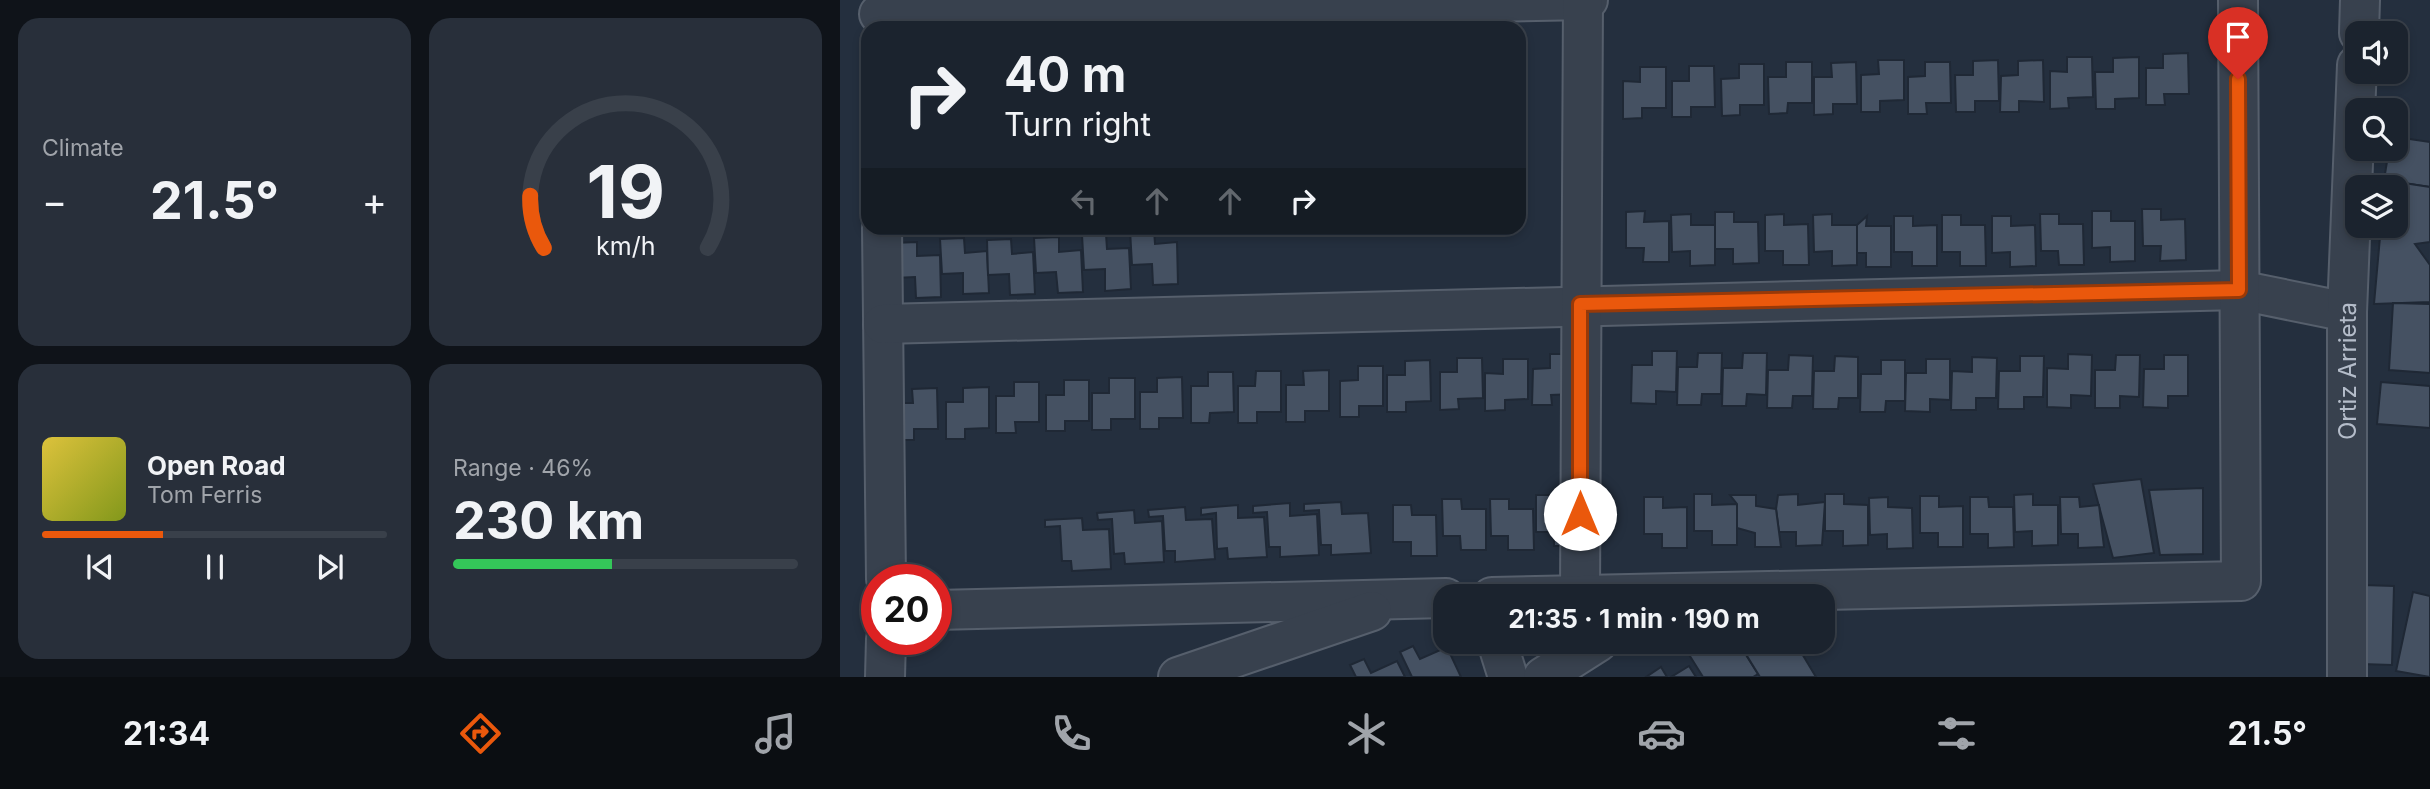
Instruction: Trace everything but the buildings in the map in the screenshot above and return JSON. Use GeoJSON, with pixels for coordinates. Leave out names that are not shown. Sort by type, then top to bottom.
{"type":"FeatureCollection","features":[{"type":"Feature","properties":{"kind":"street"},"geometry":{"type":"LineString","coordinates":[[879,14],[1585,0],[1580,304],[1580,584]]}},
{"type":"Feature","properties":{"kind":"street"},"geometry":{"type":"LineString","coordinates":[[1835,591],[2241,580],[2238,0]]}},
{"type":"Feature","properties":{"kind":"street"},"geometry":{"type":"LineString","coordinates":[[2359,21],[2360,0]]}},
{"type":"Feature","properties":{"kind":"street","name":"Ortiz Arrieta"},"geometry":{"type":"LineString","coordinates":[[2347,677],[2347,312],[2356,84]]}},
{"type":"Feature","properties":{"kind":"street"},"geometry":{"type":"LineString","coordinates":[[882,235],[886,564]]}},
{"type":"Feature","properties":{"kind":"street"},"geometry":{"type":"LineString","coordinates":[[883,324],[1580,304],[2239,290],[2347,312]]}},
{"type":"Feature","properties":{"kind":"street"},"geometry":{"type":"LineString","coordinates":[[952,610],[1433,598]]}},
{"type":"Feature","properties":{"kind":"street"},"geometry":{"type":"LineString","coordinates":[[1178,677],[1407,599]]}},
{"type":"Feature","properties":{"kind":"street"},"geometry":{"type":"LineString","coordinates":[[1501,654],[1508,677]]}},
{"type":"Feature","properties":{"kind":"street"},"geometry":{"type":"LineString","coordinates":[[1543,677],[1579,654]]}},
{"type":"Feature","properties":{"kind":"street"},"geometry":{"type":"LineString","coordinates":[[885,677],[886,655]]}},
{"type":"Feature","properties":{"kind":"route"},"geometry":{"type":"LineString","coordinates":[[1580,514],[1580,304],[2239,290],[2238,79]]}}]}
